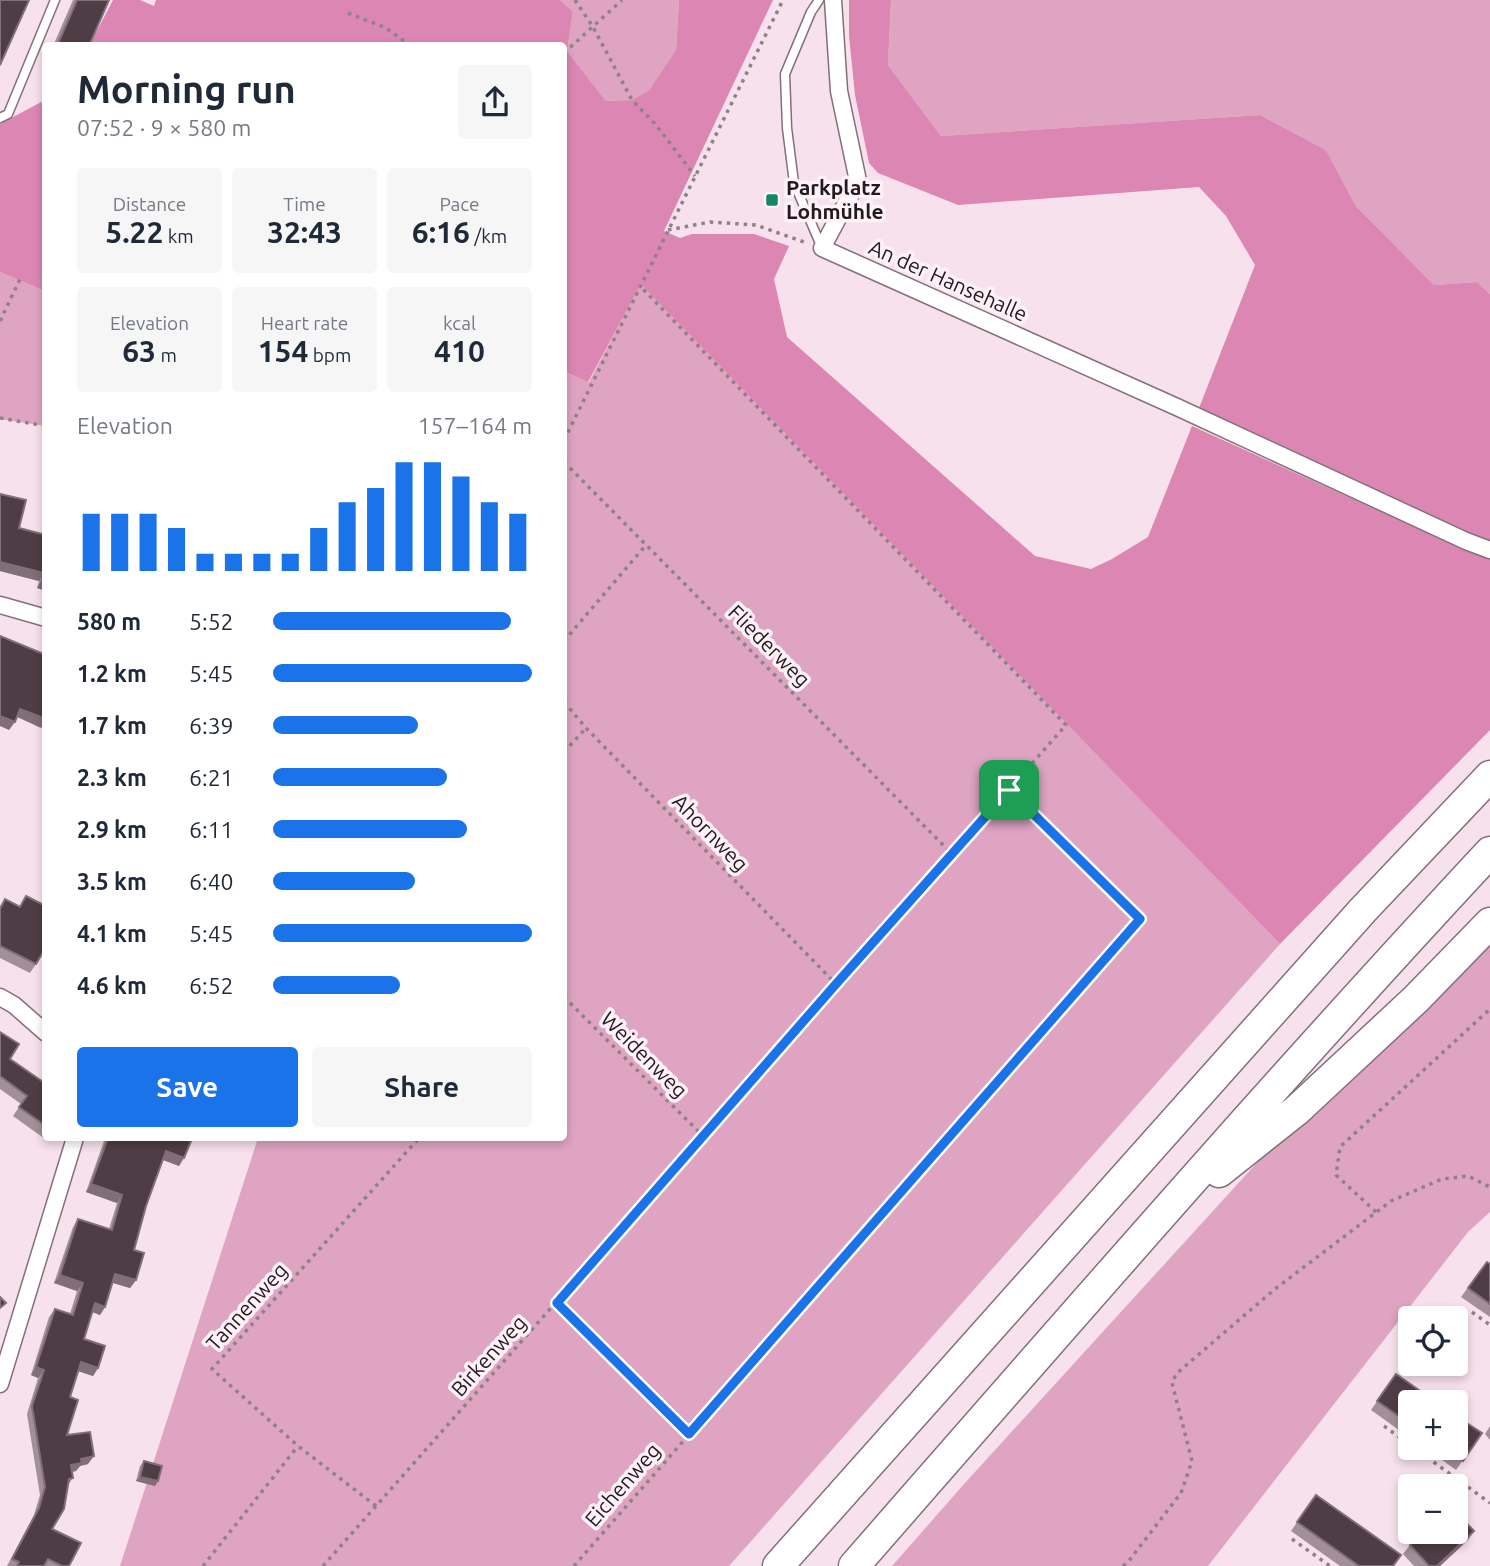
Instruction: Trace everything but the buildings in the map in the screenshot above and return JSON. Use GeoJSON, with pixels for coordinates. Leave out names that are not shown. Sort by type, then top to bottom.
{"type":"FeatureCollection","features":[{"type":"Feature","properties":{"kind":"highway"},"geometry":{"type":"LineString","coordinates":[[778,1566],[1363,910],[1490,776]]}},
{"type":"Feature","properties":{"kind":"highway"},"geometry":{"type":"LineString","coordinates":[[854,1566],[1153,1224],[1490,852]]}},
{"type":"Feature","properties":{"kind":"highway"},"geometry":{"type":"LineString","coordinates":[[1153,1224],[1297,1110],[1416,999],[1490,923]]}},
{"type":"Feature","properties":{"kind":"street"},"geometry":{"type":"LineString","coordinates":[[822,248],[858,181],[839,91],[833,0]]}},
{"type":"Feature","properties":{"kind":"street","name":"An der Hansehalle"},"geometry":{"type":"LineString","coordinates":[[822,248],[1490,550]]}},
{"type":"Feature","properties":{"kind":"street"},"geometry":{"type":"LineString","coordinates":[[0,605],[42,617]]}},
{"type":"Feature","properties":{"kind":"street"},"geometry":{"type":"LineString","coordinates":[[0,997],[14,1005],[42,1030]]}},
{"type":"Feature","properties":{"kind":"street"},"geometry":{"type":"LineString","coordinates":[[0,1384],[74,1141]]}},
{"type":"Feature","properties":{"kind":"lane"},"geometry":{"type":"LineString","coordinates":[[0,118],[8,114],[55,0]]}},
{"type":"Feature","properties":{"kind":"lane"},"geometry":{"type":"LineString","coordinates":[[819,0],[811,12],[785,74],[787,128],[794,184],[822,248]]}},
{"type":"Feature","properties":{"kind":"path"},"geometry":{"type":"LineString","coordinates":[[575,0],[593,27],[632,100],[656,125],[695,176]]}},
{"type":"Feature","properties":{"kind":"path"},"geometry":{"type":"LineString","coordinates":[[567,50],[622,0]]}},
{"type":"Feature","properties":{"kind":"path"},"geometry":{"type":"LineString","coordinates":[[567,434],[783,0]]}},
{"type":"Feature","properties":{"kind":"path"},"geometry":{"type":"LineString","coordinates":[[348,13],[386,28],[405,42]]}},
{"type":"Feature","properties":{"kind":"path"},"geometry":{"type":"LineString","coordinates":[[668,230],[710,222],[756,225],[822,248]]}},
{"type":"Feature","properties":{"kind":"path"},"geometry":{"type":"LineString","coordinates":[[0,321],[21,277]]}},
{"type":"Feature","properties":{"kind":"path","name":"Birkenweg"},"geometry":{"type":"LineString","coordinates":[[323,1566],[1066,725],[640,286]]}},
{"type":"Feature","properties":{"kind":"path"},"geometry":{"type":"LineString","coordinates":[[0,418],[42,425]]}},
{"type":"Feature","properties":{"kind":"path","name":"Fliederweg"},"geometry":{"type":"LineString","coordinates":[[567,465],[951,853]]}},
{"type":"Feature","properties":{"kind":"path"},"geometry":{"type":"LineString","coordinates":[[567,637],[646,545]]}},
{"type":"Feature","properties":{"kind":"path","name":"Ahornweg"},"geometry":{"type":"LineString","coordinates":[[567,706],[836,984]]}},
{"type":"Feature","properties":{"kind":"path"},"geometry":{"type":"LineString","coordinates":[[567,749],[586,728]]}},
{"type":"Feature","properties":{"kind":"path","name":"Eichenweg"},"geometry":{"type":"LineString","coordinates":[[574,1566],[1140,919],[1009,790]]}},
{"type":"Feature","properties":{"kind":"path","name":"Weidenweg"},"geometry":{"type":"LineString","coordinates":[[567,1000],[702,1136]]}},
{"type":"Feature","properties":{"kind":"path"},"geometry":{"type":"LineString","coordinates":[[1376,1212],[1336,1175],[1340,1147],[1490,1009]]}},
{"type":"Feature","properties":{"kind":"path","name":"Tannenweg"},"geometry":{"type":"LineString","coordinates":[[376,1506],[298,1446],[212,1369],[416,1141]]}},
{"type":"Feature","properties":{"kind":"path"},"geometry":{"type":"LineString","coordinates":[[1123,1566],[1181,1493],[1192,1461],[1172,1383],[1176,1374],[1276,1289],[1391,1201],[1441,1180],[1468,1176],[1490,1187]]}},
{"type":"Feature","properties":{"kind":"path"},"geometry":{"type":"LineString","coordinates":[[557,1303],[689,1434]]}},
{"type":"Feature","properties":{"kind":"path"},"geometry":{"type":"LineString","coordinates":[[1472,1312],[1490,1325]]}},
{"type":"Feature","properties":{"kind":"path"},"geometry":{"type":"LineString","coordinates":[[1384,1426],[1398,1436]]}},
{"type":"Feature","properties":{"kind":"path"},"geometry":{"type":"LineString","coordinates":[[203,1566],[298,1446]]}},
{"type":"Feature","properties":{"kind":"path"},"geometry":{"type":"LineString","coordinates":[[1431,1460],[1490,1503]]}},
{"type":"Feature","properties":{"kind":"path"},"geometry":{"type":"LineString","coordinates":[[1292,1539],[1330,1566]]}},
{"type":"Feature","properties":{"kind":"shaded area"},"geometry":{"type":"Polygon","coordinates":[[[113,0],[140,0],[154,6],[156,0],[560,0],[573,12],[567,51],[567,42],[91,42],[113,0]]]}},
{"type":"Feature","properties":{"kind":"shaded area"},"geometry":{"type":"Polygon","coordinates":[[[560,0],[679,0],[676,50],[649,90],[632,100],[606,101],[567,51],[573,12],[560,0]]]}},
{"type":"Feature","properties":{"kind":"shaded area"},"geometry":{"type":"Polygon","coordinates":[[[679,0],[773,0],[664,231],[680,238],[692,234],[754,234],[789,246],[774,279],[787,337],[1035,556],[1091,569],[1148,537],[1192,426],[1472,553],[1490,558],[1490,730],[1280,944],[641,284],[588,382],[567,372],[567,51],[606,101],[632,100],[649,90],[676,50],[679,0]]]}},
{"type":"Feature","properties":{"kind":"shaded area"},"geometry":{"type":"Polygon","coordinates":[[[849,0],[891,0],[888,65],[941,136],[1260,115],[1326,150],[1356,206],[1434,285],[1477,282],[1490,294],[1490,541],[1199,408],[1255,265],[1226,216],[1199,187],[958,205],[878,173],[869,163],[855,95],[849,36],[849,0]]]}},
{"type":"Feature","properties":{"kind":"shaded area"},"geometry":{"type":"Polygon","coordinates":[[[891,0],[1490,0],[1490,294],[1477,282],[1434,285],[1356,206],[1326,150],[1260,115],[941,136],[888,65],[891,0]]]}},
{"type":"Feature","properties":{"kind":"shaded area"},"geometry":{"type":"Polygon","coordinates":[[[42,102],[42,290],[0,272],[0,124],[42,102]]]}},
{"type":"Feature","properties":{"kind":"shaded area"},"geometry":{"type":"Polygon","coordinates":[[[0,272],[42,290],[42,426],[0,419],[0,272]]]}},
{"type":"Feature","properties":{"kind":"shaded area"},"geometry":{"type":"Polygon","coordinates":[[[641,283],[1280,944],[729,1566],[120,1566],[257,1141],[567,1141],[567,372],[589,382],[641,283]]]}},
{"type":"Feature","properties":{"kind":"shaded area"},"geometry":{"type":"Polygon","coordinates":[[[1490,937],[1490,1212],[1468,1232],[1410,1306],[1398,1306],[1398,1322],[1208,1566],[892,1566],[965,1483],[1264,1155],[1490,937]]]}},
{"type":"Feature","properties":{"kind":"place","name":"Parkplatz Lohmühle"},"geometry":{"type":"Point","coordinates":[772,200]}},
{"type":"Feature","properties":{"kind":"route"},"geometry":{"type":"LineString","coordinates":[[1009,790],[1140,919],[689,1434],[557,1303],[1009,790]]}}]}
